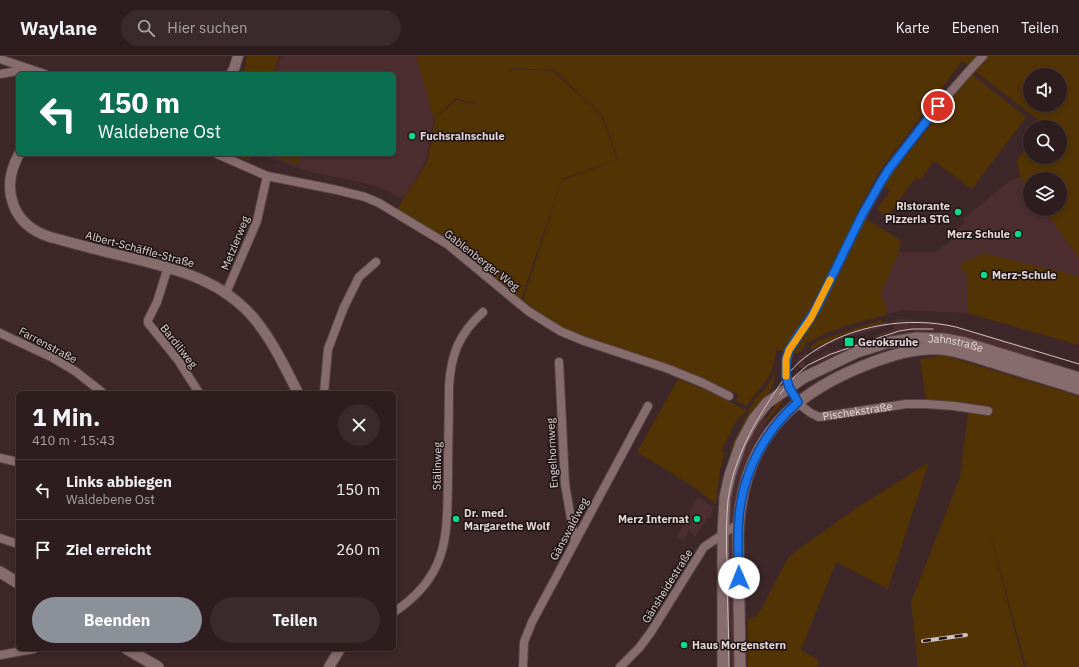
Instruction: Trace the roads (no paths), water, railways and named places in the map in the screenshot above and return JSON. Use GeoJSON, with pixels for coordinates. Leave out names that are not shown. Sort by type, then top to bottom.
{"type":"FeatureCollection","features":[{"type":"Feature","properties":{"kind":"main road","name":"Jahnstraße"},"geometry":{"type":"LineString","coordinates":[[789,387],[822,368],[857,352],[886,343],[917,338],[945,339],[965,343],[1079,378]]}},
{"type":"Feature","properties":{"kind":"main road","name":"Jahnstraße"},"geometry":{"type":"LineString","coordinates":[[798,402],[823,385],[870,363],[892,355],[913,350],[930,349],[941,349],[962,353],[1079,389]]}},
{"type":"Feature","properties":{"kind":"main road"},"geometry":{"type":"LineString","coordinates":[[723,667],[723,534],[727,486],[733,465],[750,425],[762,409],[789,387]]}},
{"type":"Feature","properties":{"kind":"main road"},"geometry":{"type":"LineString","coordinates":[[740,667],[738,524],[740,504],[745,484],[756,456],[780,419],[798,402]]}},
{"type":"Feature","properties":{"kind":"main road"},"geometry":{"type":"LineString","coordinates":[[0,572],[16,582]]}},
{"type":"Feature","properties":{"kind":"main road"},"geometry":{"type":"LineString","coordinates":[[130,651],[158,667]]}},
{"type":"Feature","properties":{"kind":"street"},"geometry":{"type":"LineString","coordinates":[[231,72],[238,56]]}},
{"type":"Feature","properties":{"kind":"street"},"geometry":{"type":"LineString","coordinates":[[798,402],[789,387],[786,376],[786,359],[789,350],[816,309],[862,215],[894,163],[938,106],[983,56]]}},
{"type":"Feature","properties":{"kind":"street"},"geometry":{"type":"LineString","coordinates":[[0,59],[38,72]]}},
{"type":"Feature","properties":{"kind":"street"},"geometry":{"type":"LineString","coordinates":[[0,74],[28,69]]}},
{"type":"Feature","properties":{"kind":"street","name":"Albert-Schäffle-Straße"},"geometry":{"type":"LineString","coordinates":[[18,156],[10,171],[8,190],[10,200],[15,211],[28,227],[39,234],[168,267],[198,277],[226,293],[242,307],[267,336],[297,391]]}},
{"type":"Feature","properties":{"kind":"street","name":"Gablenberger Weg"},"geometry":{"type":"LineString","coordinates":[[222,156],[267,176],[337,190],[365,197],[378,203],[447,244],[528,311],[560,331],[584,341],[666,368],[703,383],[729,396]]}},
{"type":"Feature","properties":{"kind":"street","name":"Metzlerweg"},"geometry":{"type":"LineString","coordinates":[[226,293],[257,221],[267,176]]}},
{"type":"Feature","properties":{"kind":"street"},"geometry":{"type":"LineString","coordinates":[[324,391],[328,350],[344,307],[359,277],[376,262]]}},
{"type":"Feature","properties":{"kind":"street","name":"Bardiliweg"},"geometry":{"type":"LineString","coordinates":[[168,267],[157,302],[148,323],[178,360],[198,391]]}},
{"type":"Feature","properties":{"kind":"street","name":"Stälinweg"},"geometry":{"type":"LineString","coordinates":[[396,610],[414,596],[425,583],[434,571],[443,548],[447,519],[449,386],[451,367],[454,354],[462,337],[472,322],[483,312]]}},
{"type":"Feature","properties":{"kind":"street","name":"Farrenstraße"},"geometry":{"type":"LineString","coordinates":[[0,333],[53,358],[75,371],[100,391]]}},
{"type":"Feature","properties":{"kind":"street","name":"Engelhornweg"},"geometry":{"type":"LineString","coordinates":[[559,362],[565,484],[575,542]]}},
{"type":"Feature","properties":{"kind":"street","name":"Pischekstraße"},"geometry":{"type":"LineString","coordinates":[[798,402],[809,412],[819,417],[906,404],[954,406],[988,412]]}},
{"type":"Feature","properties":{"kind":"street","name":"Gänswaldweg"},"geometry":{"type":"LineString","coordinates":[[522,667],[524,642],[532,622],[648,406]]}},
{"type":"Feature","properties":{"kind":"street"},"geometry":{"type":"LineString","coordinates":[[0,458],[16,462]]}},
{"type":"Feature","properties":{"kind":"street","name":"Gänsheidestraße"},"geometry":{"type":"LineString","coordinates":[[620,667],[639,648],[651,632],[702,550],[738,524]]}},
{"type":"Feature","properties":{"kind":"street"},"geometry":{"type":"LineString","coordinates":[[0,538],[16,543]]}},
{"type":"Feature","properties":{"kind":"street"},"geometry":{"type":"LineString","coordinates":[[0,655],[23,651]]}},
{"type":"Feature","properties":{"kind":"street"},"geometry":{"type":"LineString","coordinates":[[329,667],[339,651]]}},
{"type":"Feature","properties":{"kind":"tram line"},"geometry":{"type":"LineString","coordinates":[[729,667],[726,532],[730,486],[738,460],[756,422],[780,385],[799,362],[827,343],[844,336],[881,325],[919,322],[956,327],[1079,364]]}},
{"type":"Feature","properties":{"kind":"tram line"},"geometry":{"type":"LineString","coordinates":[[780,394],[794,377],[808,365],[831,354],[899,331],[912,329],[933,329]]}},
{"type":"Feature","properties":{"kind":"railway"},"geometry":{"type":"LineString","coordinates":[[923,641],[966,635]]}},
{"type":"Feature","properties":{"kind":"place","name":"Fuchsrainschule"},"geometry":{"type":"Point","coordinates":[412,136]}},
{"type":"Feature","properties":{"kind":"place","name":"Ristorante Pizzeria STG"},"geometry":{"type":"Point","coordinates":[958,212]}},
{"type":"Feature","properties":{"kind":"place","name":"Merz Schule"},"geometry":{"type":"Point","coordinates":[1018,234]}},
{"type":"Feature","properties":{"kind":"place","name":"Merz-Schule"},"geometry":{"type":"Point","coordinates":[984,275]}},
{"type":"Feature","properties":{"kind":"place","name":"Geroksruhe"},"geometry":{"type":"Point","coordinates":[849,342]}},
{"type":"Feature","properties":{"kind":"place","name":"Dr. med. Margarethe Wolf"},"geometry":{"type":"Point","coordinates":[456,519]}},
{"type":"Feature","properties":{"kind":"place","name":"Merz Internat"},"geometry":{"type":"Point","coordinates":[697,519]}},
{"type":"Feature","properties":{"kind":"place","name":"Haus Morgenstern"},"geometry":{"type":"Point","coordinates":[684,645]}}]}
